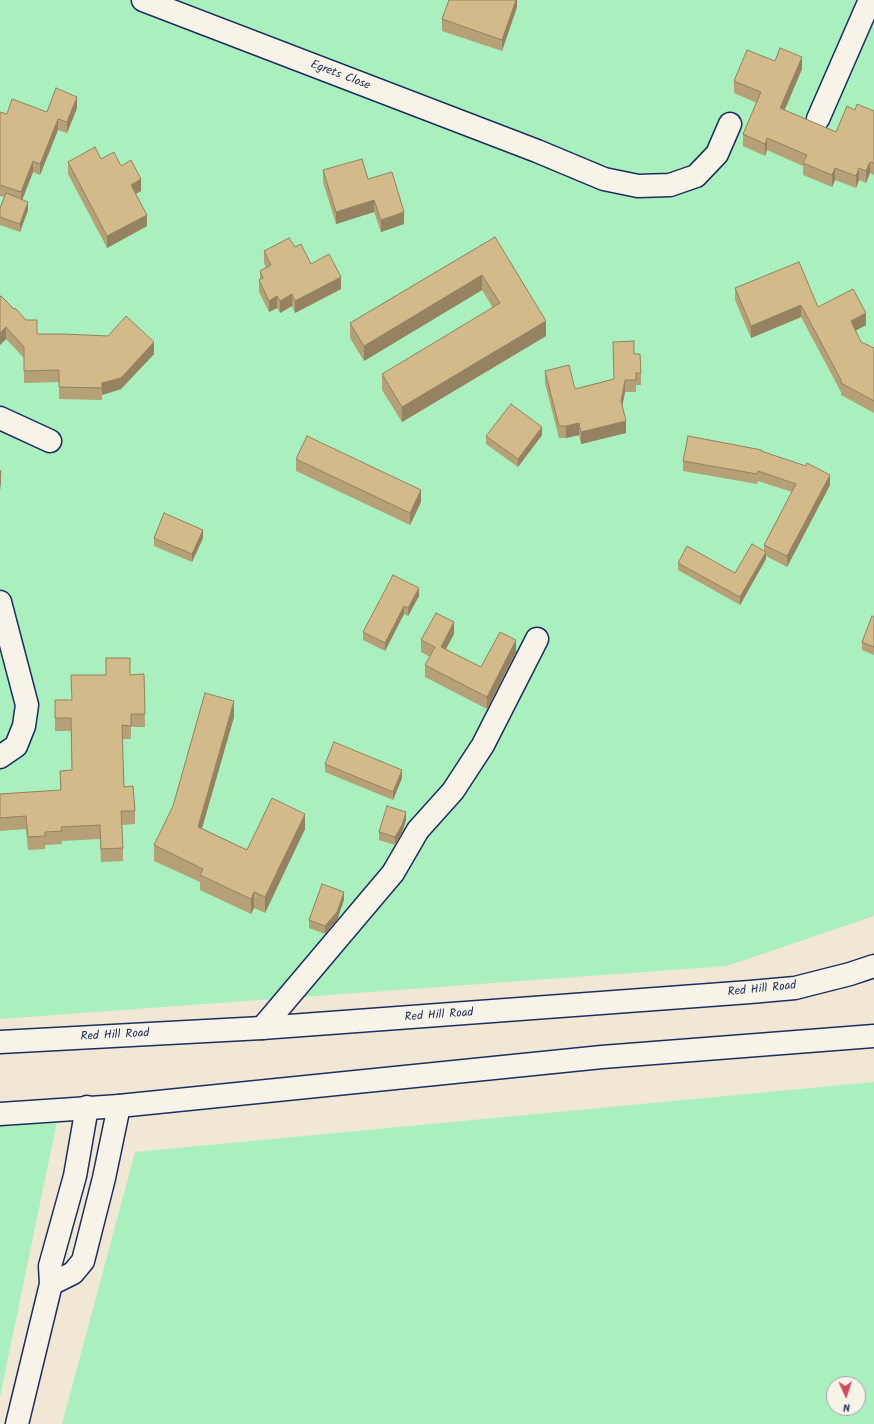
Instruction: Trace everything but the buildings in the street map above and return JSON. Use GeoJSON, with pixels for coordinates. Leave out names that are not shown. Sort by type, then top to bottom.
{"type":"FeatureCollection","features":[{"type":"Feature","properties":{"kind":"street","name":"Egrets Close"},"geometry":{"type":"LineString","coordinates":[[143,0],[537,151],[604,179],[638,186],[670,185],[696,176],[717,154],[730,124]]}},
{"type":"Feature","properties":{"kind":"street"},"geometry":{"type":"LineString","coordinates":[[818,119],[870,0]]}},
{"type":"Feature","properties":{"kind":"street"},"geometry":{"type":"LineString","coordinates":[[0,418],[50,441]]}},
{"type":"Feature","properties":{"kind":"street"},"geometry":{"type":"LineString","coordinates":[[0,602],[27,705],[24,726],[16,746],[0,757]]}},
{"type":"Feature","properties":{"kind":"street"},"geometry":{"type":"LineString","coordinates":[[262,1028],[392,873],[418,830],[453,791],[483,745],[537,639]]}},
{"type":"Feature","properties":{"kind":"street"},"geometry":{"type":"LineString","coordinates":[[850,974],[874,957]]}},
{"type":"Feature","properties":{"kind":"street","name":"Red Hill Road"},"geometry":{"type":"LineString","coordinates":[[0,1042],[262,1028],[743,993],[795,988],[850,974],[874,966]]}},
{"type":"Feature","properties":{"kind":"street"},"geometry":{"type":"LineString","coordinates":[[0,1114],[118,1106],[602,1057],[874,1036]]}},
{"type":"Feature","properties":{"kind":"street"},"geometry":{"type":"LineString","coordinates":[[52,1284],[73,1273],[83,1261],[104,1178],[118,1106]]}},
{"type":"Feature","properties":{"kind":"street"},"geometry":{"type":"LineString","coordinates":[[18,1424],[52,1284],[50,1266],[75,1176],[86,1107]]}},
{"type":"Feature","properties":{"kind":"green space"},"geometry":{"type":"Polygon","coordinates":[[[0,0],[874,0],[874,916],[727,966],[0,1019],[0,0]]]}},
{"type":"Feature","properties":{"kind":"green space"},"geometry":{"type":"Polygon","coordinates":[[[874,1082],[874,1424],[62,1424],[135,1152],[874,1082]]]}},
{"type":"Feature","properties":{"kind":"green space"},"geometry":{"type":"Polygon","coordinates":[[[61,1102],[0,1397],[0,1106],[61,1102]]]}}]}
